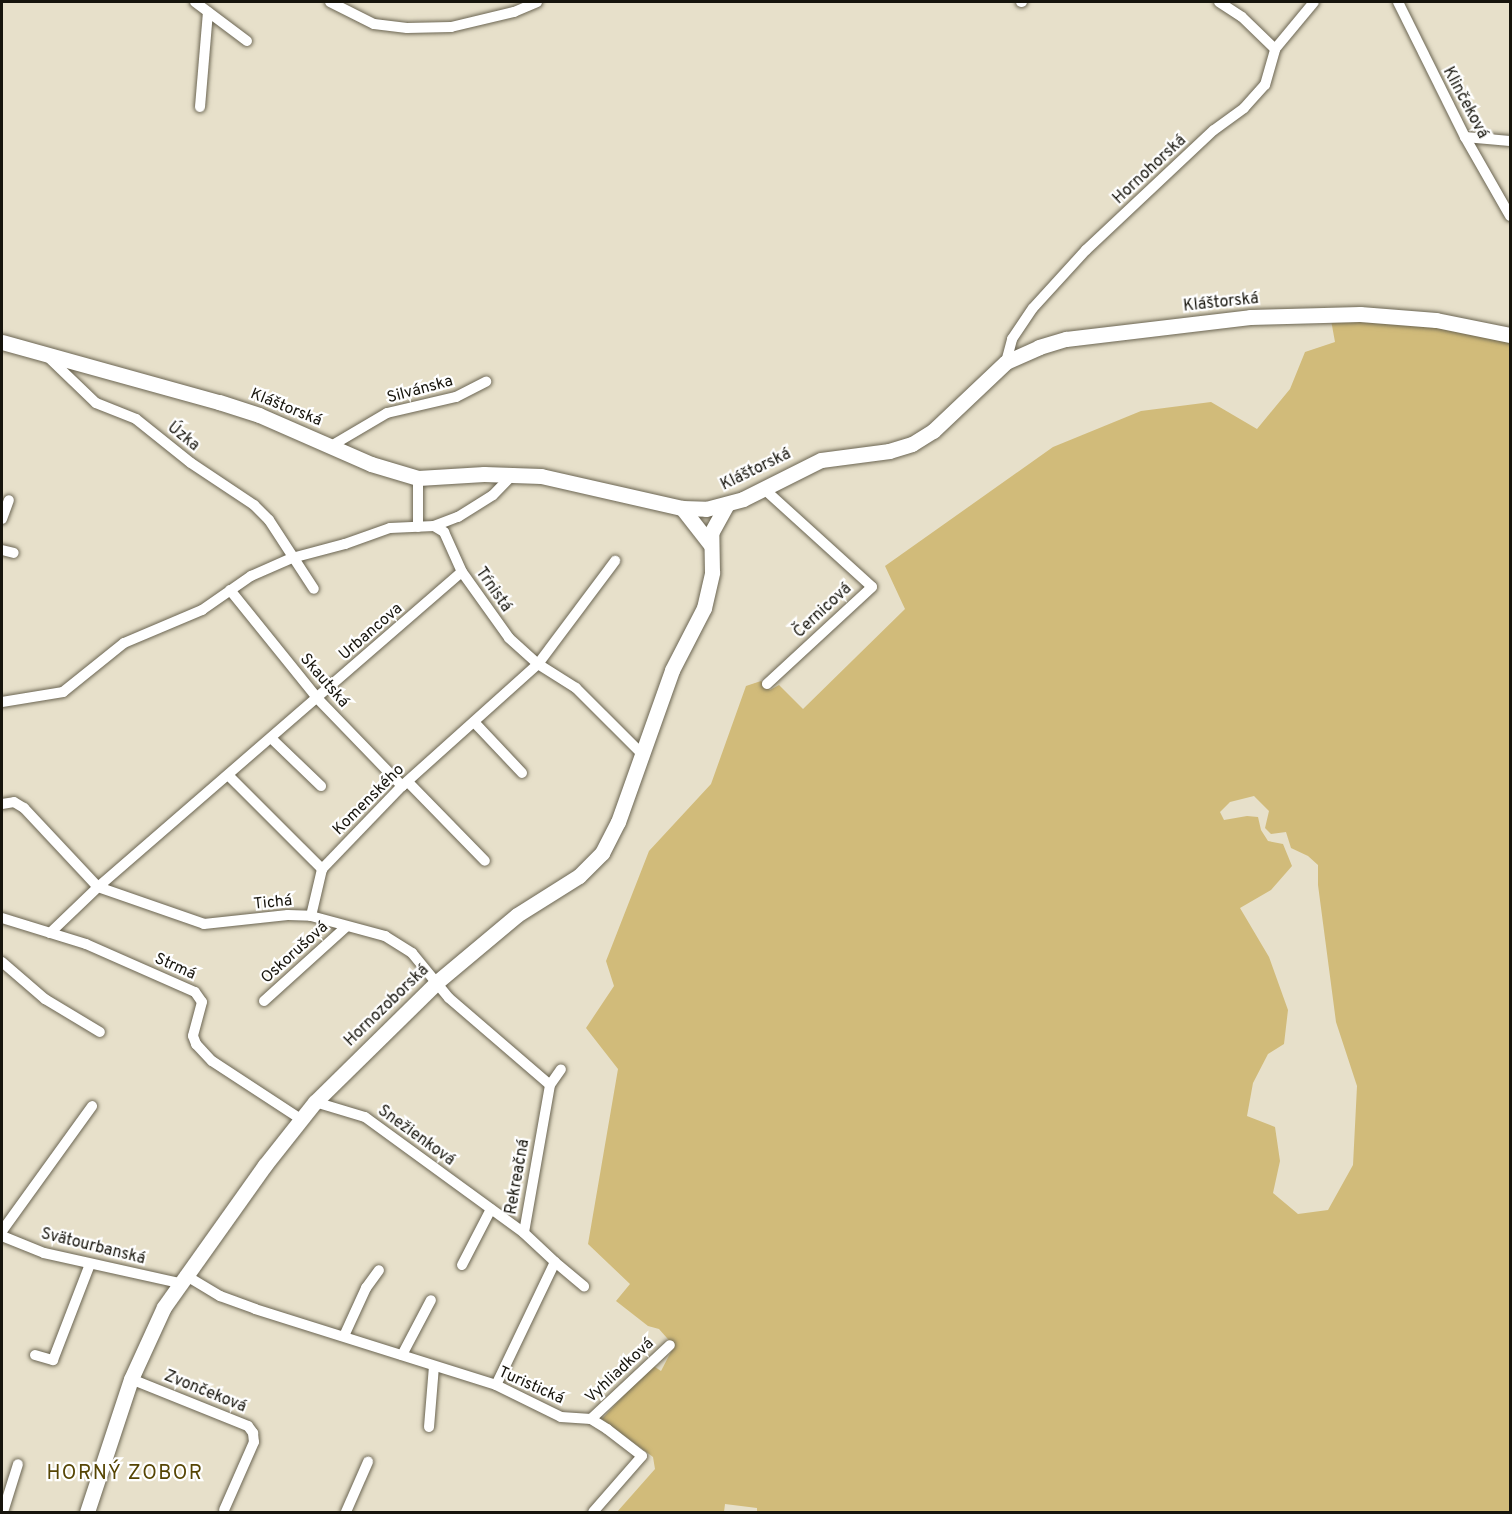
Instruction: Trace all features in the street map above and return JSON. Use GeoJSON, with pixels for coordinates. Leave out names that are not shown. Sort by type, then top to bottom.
{"type":"FeatureCollection","features":[{"type":"Feature","properties":{"kind":"street"},"geometry":{"type":"LineString","coordinates":[[195,2],[247,42]]}},
{"type":"Feature","properties":{"kind":"street"},"geometry":{"type":"LineString","coordinates":[[330,2],[374,24],[407,28],[451,27],[514,12],[537,2]]}},
{"type":"Feature","properties":{"kind":"street"},"geometry":{"type":"LineString","coordinates":[[1219,2],[1242,17],[1275,49]]}},
{"type":"Feature","properties":{"kind":"street","name":"Hornohorská"},"geometry":{"type":"LineString","coordinates":[[1006,362],[1012,339],[1033,308],[1086,249],[1214,130],[1244,108],[1265,85],[1275,49],[1314,2]]}},
{"type":"Feature","properties":{"kind":"street","name":"Klinčeková"},"geometry":{"type":"LineString","coordinates":[[1398,2],[1465,137],[1510,216]]}},
{"type":"Feature","properties":{"kind":"street"},"geometry":{"type":"LineString","coordinates":[[200,107],[208,12]]}},
{"type":"Feature","properties":{"kind":"street"},"geometry":{"type":"LineString","coordinates":[[1465,137],[1510,141]]}},
{"type":"Feature","properties":{"kind":"street","name":"Kláštorská"},"geometry":{"type":"LineString","coordinates":[[2,342],[259,415],[371,464],[418,478],[514,474],[555,478],[682,507],[706,509],[726,506],[821,460],[889,451],[912,444],[933,431],[1006,362],[1039,346],[1066,339],[1250,317],[1360,314],[1436,320],[1510,335]]}},
{"type":"Feature","properties":{"kind":"street","name":"Úzka"},"geometry":{"type":"LineString","coordinates":[[44,353],[96,403],[136,419],[191,463],[254,505],[269,520],[314,589]]}},
{"type":"Feature","properties":{"kind":"street","name":"Silvánska"},"geometry":{"type":"LineString","coordinates":[[331,446],[387,413],[456,397],[486,382]]}},
{"type":"Feature","properties":{"kind":"street"},"geometry":{"type":"LineString","coordinates":[[2,702],[63,692],[124,643],[202,610],[251,576],[292,558],[345,544],[390,528],[434,526],[458,517],[493,495],[514,474]]}},
{"type":"Feature","properties":{"kind":"street"},"geometry":{"type":"LineString","coordinates":[[418,478],[418,527]]}},
{"type":"Feature","properties":{"kind":"street","name":"Černicová"},"geometry":{"type":"LineString","coordinates":[[763,488],[872,587],[767,684]]}},
{"type":"Feature","properties":{"kind":"street"},"geometry":{"type":"LineString","coordinates":[[2,519],[9,501]]}},
{"type":"Feature","properties":{"kind":"street","name":"Hornozoborská"},"geometry":{"type":"LineString","coordinates":[[89,1512],[130,1380],[153,1329],[182,1279],[265,1165],[315,1102],[436,982],[517,915],[579,876],[602,853],[618,822],[672,670],[704,608],[712,572],[710,544],[714,524],[726,506]]}},
{"type":"Feature","properties":{"kind":"street"},"geometry":{"type":"LineString","coordinates":[[682,507],[710,544]]}},
{"type":"Feature","properties":{"kind":"street","name":"Tŕnistá"},"geometry":{"type":"LineString","coordinates":[[434,526],[444,532],[462,572],[509,638],[538,664],[576,688],[642,754]]}},
{"type":"Feature","properties":{"kind":"street"},"geometry":{"type":"LineString","coordinates":[[2,549],[14,553]]}},
{"type":"Feature","properties":{"kind":"street"},"geometry":{"type":"LineString","coordinates":[[538,664],[615,561]]}},
{"type":"Feature","properties":{"kind":"street","name":"Urbancova"},"geometry":{"type":"LineString","coordinates":[[51,933],[98,887],[272,739],[462,572]]}},
{"type":"Feature","properties":{"kind":"street","name":"Skautská"},"geometry":{"type":"LineString","coordinates":[[230,590],[318,699],[485,861]]}},
{"type":"Feature","properties":{"kind":"street","name":"Komenského"},"geometry":{"type":"LineString","coordinates":[[322,869],[405,784],[538,664]]}},
{"type":"Feature","properties":{"kind":"street"},"geometry":{"type":"LineString","coordinates":[[474,722],[522,773]]}},
{"type":"Feature","properties":{"kind":"street"},"geometry":{"type":"LineString","coordinates":[[272,739],[321,786]]}},
{"type":"Feature","properties":{"kind":"street"},"geometry":{"type":"LineString","coordinates":[[229,776],[322,869],[311,916]]}},
{"type":"Feature","properties":{"kind":"street"},"geometry":{"type":"LineString","coordinates":[[2,804],[14,802],[24,808],[98,887]]}},
{"type":"Feature","properties":{"kind":"street","name":"Tichá"},"geometry":{"type":"LineString","coordinates":[[98,887],[204,924],[288,915],[311,916],[385,936],[412,953],[436,982]]}},
{"type":"Feature","properties":{"kind":"street","name":"Strmá"},"geometry":{"type":"LineString","coordinates":[[2,918],[86,944],[195,993],[202,1002],[193,1036],[196,1044],[213,1061],[302,1120]]}},
{"type":"Feature","properties":{"kind":"street","name":"Oskorušová"},"geometry":{"type":"LineString","coordinates":[[264,1001],[346,927]]}},
{"type":"Feature","properties":{"kind":"street"},"geometry":{"type":"LineString","coordinates":[[2,962],[45,999],[100,1032]]}},
{"type":"Feature","properties":{"kind":"street"},"geometry":{"type":"LineString","coordinates":[[436,982],[449,998],[550,1085]]}},
{"type":"Feature","properties":{"kind":"street","name":"Rekreačná"},"geometry":{"type":"LineString","coordinates":[[561,1069],[550,1085],[524,1233],[584,1286]]}},
{"type":"Feature","properties":{"kind":"street","name":"Snežienková"},"geometry":{"type":"LineString","coordinates":[[315,1102],[365,1117],[524,1233]]}},
{"type":"Feature","properties":{"kind":"street"},"geometry":{"type":"LineString","coordinates":[[2,1231],[92,1106]]}},
{"type":"Feature","properties":{"kind":"street"},"geometry":{"type":"LineString","coordinates":[[462,1265],[491,1209]]}},
{"type":"Feature","properties":{"kind":"street","name":"Svätourbanská"},"geometry":{"type":"LineString","coordinates":[[2,1236],[44,1253],[90,1264],[182,1279]]}},
{"type":"Feature","properties":{"kind":"street"},"geometry":{"type":"LineString","coordinates":[[496,1385],[555,1262]]}},
{"type":"Feature","properties":{"kind":"street"},"geometry":{"type":"LineString","coordinates":[[34,1355],[52,1360],[90,1264]]}},
{"type":"Feature","properties":{"kind":"street"},"geometry":{"type":"LineString","coordinates":[[344,1336],[366,1288],[379,1270]]}},
{"type":"Feature","properties":{"kind":"street","name":"Turistická"},"geometry":{"type":"LineString","coordinates":[[182,1279],[220,1296],[496,1385],[561,1417],[591,1419]]}},
{"type":"Feature","properties":{"kind":"street"},"geometry":{"type":"LineString","coordinates":[[402,1355],[431,1300]]}},
{"type":"Feature","properties":{"kind":"street","name":"Vyhliadková"},"geometry":{"type":"LineString","coordinates":[[591,1419],[670,1345]]}},
{"type":"Feature","properties":{"kind":"street"},"geometry":{"type":"LineString","coordinates":[[429,1427],[434,1366]]}},
{"type":"Feature","properties":{"kind":"street","name":"Zvončeková"},"geometry":{"type":"LineString","coordinates":[[130,1380],[248,1426],[254,1433],[254,1442],[224,1510]]}},
{"type":"Feature","properties":{"kind":"street"},"geometry":{"type":"LineString","coordinates":[[591,1419],[642,1456],[603,1507],[593,1512]]}},
{"type":"Feature","properties":{"kind":"street"},"geometry":{"type":"LineString","coordinates":[[345,1512],[368,1462]]}},
{"type":"Feature","properties":{"kind":"street"},"geometry":{"type":"LineString","coordinates":[[3,1512],[18,1464]]}},
{"type":"Feature","properties":{"kind":"shaded area"},"geometry":{"type":"Polygon","coordinates":[[[1331,320],[1401,320],[1510,338],[1510,1512],[757,1512],[757,1508],[725,1504],[724,1512],[617,1512],[655,1469],[653,1457],[602,1419],[652,1365],[661,1371],[674,1346],[659,1329],[648,1326],[616,1301],[630,1284],[588,1244],[618,1069],[586,1028],[614,986],[606,961],[649,851],[711,784],[746,686],[761,681],[770,690],[779,685],[803,709],[905,609],[885,566],[1053,447],[1141,411],[1211,402],[1257,429],[1290,389],[1305,352],[1335,342],[1331,320]],[[1254,796],[1230,802],[1220,812],[1224,820],[1247,816],[1258,817],[1261,830],[1268,841],[1283,844],[1292,866],[1271,890],[1240,908],[1269,957],[1288,1010],[1284,1044],[1268,1054],[1253,1083],[1247,1116],[1275,1127],[1280,1161],[1273,1193],[1298,1214],[1328,1210],[1353,1165],[1357,1086],[1336,1022],[1318,885],[1318,865],[1308,856],[1291,848],[1286,832],[1271,834],[1265,828],[1269,811],[1254,796]]]}},
{"type":"Feature","properties":{"kind":"district","name":"HORNÝ ZOBOR"},"geometry":{"type":"Point","coordinates":[125,1474]}}]}
